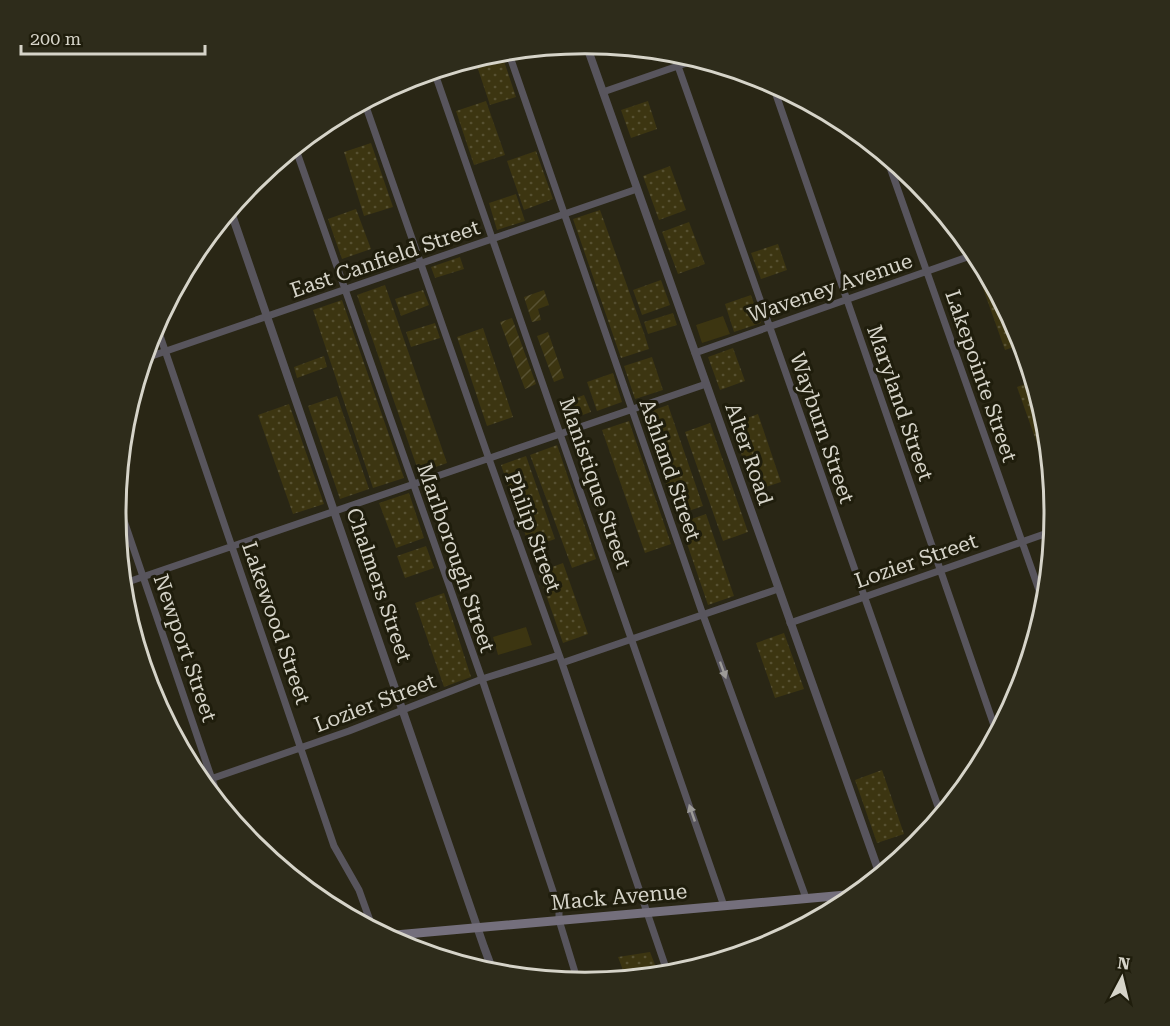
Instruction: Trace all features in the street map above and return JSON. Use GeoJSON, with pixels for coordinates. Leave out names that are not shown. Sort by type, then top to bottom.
{"type":"FeatureCollection","features":[{"type":"Feature","properties":{"kind":"main road","name":"Mack Avenue"},"geometry":{"type":"LineString","coordinates":[[403,934],[839,895]]}},
{"type":"Feature","properties":{"kind":"street","name":"Alter Road"},"geometry":{"type":"LineString","coordinates":[[590,54],[877,867]]}},
{"type":"Feature","properties":{"kind":"street","name":"Ashland Street"},"geometry":{"type":"LineString","coordinates":[[511,60],[703,615],[806,898]]}},
{"type":"Feature","properties":{"kind":"street"},"geometry":{"type":"LineString","coordinates":[[603,92],[682,65]]}},
{"type":"Feature","properties":{"kind":"street","name":"Wayburn Street"},"geometry":{"type":"LineString","coordinates":[[678,66],[863,597],[938,805]]}},
{"type":"Feature","properties":{"kind":"street","name":"Manistique Street"},"geometry":{"type":"LineString","coordinates":[[437,78],[724,906]]}},
{"type":"Feature","properties":{"kind":"street","name":"Maryland Street"},"geometry":{"type":"LineString","coordinates":[[775,95],[993,723]]}},
{"type":"Feature","properties":{"kind":"street","name":"Philip Street"},"geometry":{"type":"LineString","coordinates":[[367,109],[561,659],[665,965]]}},
{"type":"Feature","properties":{"kind":"street","name":"Marlborough Street"},"geometry":{"type":"LineString","coordinates":[[298,155],[482,679],[559,909],[559,920],[575,972]]}},
{"type":"Feature","properties":{"kind":"street","name":"Lakepointe Street"},"geometry":{"type":"LineString","coordinates":[[891,171],[1038,587]]}},
{"type":"Feature","properties":{"kind":"street","name":"East Canfield Street"},"geometry":{"type":"LineString","coordinates":[[154,355],[637,189]]}},
{"type":"Feature","properties":{"kind":"street","name":"Chalmers Street"},"geometry":{"type":"LineString","coordinates":[[233,218],[490,962]]}},
{"type":"Feature","properties":{"kind":"street","name":"Waveney Avenue"},"geometry":{"type":"LineString","coordinates":[[695,353],[967,257]]}},
{"type":"Feature","properties":{"kind":"street","name":"Lakewood Street"},"geometry":{"type":"LineString","coordinates":[[161,337],[334,846],[359,890],[369,918]]}},
{"type":"Feature","properties":{"kind":"street"},"geometry":{"type":"LineString","coordinates":[[131,581],[706,384]]}},
{"type":"Feature","properties":{"kind":"street","name":"Newport Street"},"geometry":{"type":"LineString","coordinates":[[126,527],[212,779]]}},
{"type":"Feature","properties":{"kind":"street","name":"Lozier Street"},"geometry":{"type":"LineString","coordinates":[[790,623],[1043,534]]}},
{"type":"Feature","properties":{"kind":"street","name":"Lozier Street"},"geometry":{"type":"LineString","coordinates":[[212,779],[301,748],[482,679],[632,639],[778,589]]}},
{"type":"Feature","properties":{"kind":"shaded area"},"geometry":{"type":"Polygon","coordinates":[[[504,61],[516,97],[490,105],[477,67],[504,61]]]}},
{"type":"Feature","properties":{"kind":"shaded area"},"geometry":{"type":"Polygon","coordinates":[[[486,101],[505,155],[474,165],[456,111],[486,101]]]}},
{"type":"Feature","properties":{"kind":"shaded area"},"geometry":{"type":"Polygon","coordinates":[[[648,101],[657,129],[631,138],[621,110],[648,101]]]}},
{"type":"Feature","properties":{"kind":"shaded area"},"geometry":{"type":"Polygon","coordinates":[[[371,143],[393,207],[364,216],[344,152],[371,143]]]}},
{"type":"Feature","properties":{"kind":"shaded area"},"geometry":{"type":"Polygon","coordinates":[[[536,151],[553,199],[524,210],[507,161],[536,151]]]}},
{"type":"Feature","properties":{"kind":"shaded area"},"geometry":{"type":"Polygon","coordinates":[[[670,166],[686,210],[659,220],[643,176],[670,166]]]}},
{"type":"Feature","properties":{"kind":"shaded area"},"geometry":{"type":"Polygon","coordinates":[[[516,194],[525,221],[497,230],[489,203],[516,194]]]}},
{"type":"Feature","properties":{"kind":"shaded area"},"geometry":{"type":"Polygon","coordinates":[[[356,209],[371,249],[342,259],[328,219],[356,209]]]}},
{"type":"Feature","properties":{"kind":"shaded area"},"geometry":{"type":"Polygon","coordinates":[[[600,210],[649,349],[621,358],[573,219],[600,210]]]}},
{"type":"Feature","properties":{"kind":"shaded area"},"geometry":{"type":"Polygon","coordinates":[[[689,222],[705,264],[678,274],[662,232],[689,222]]]}},
{"type":"Feature","properties":{"kind":"shaded area"},"geometry":{"type":"Polygon","coordinates":[[[778,244],[787,270],[761,279],[751,253],[778,244]]]}},
{"type":"Feature","properties":{"kind":"shaded area"},"geometry":{"type":"Polygon","coordinates":[[[460,257],[464,269],[435,278],[431,267],[460,257]]]}},
{"type":"Feature","properties":{"kind":"shaded area"},"geometry":{"type":"Polygon","coordinates":[[[979,278],[997,310],[1013,347],[1005,350],[979,278]]]}},
{"type":"Feature","properties":{"kind":"shaded area"},"geometry":{"type":"Polygon","coordinates":[[[661,280],[670,305],[642,315],[633,290],[661,280]]]}},
{"type":"Feature","properties":{"kind":"shaded area"},"geometry":{"type":"Polygon","coordinates":[[[385,285],[447,463],[419,473],[357,295],[385,285]]]}},
{"type":"Feature","properties":{"kind":"shaded area"},"geometry":{"type":"Polygon","coordinates":[[[423,290],[429,305],[401,316],[395,299],[423,290]]]}},
{"type":"Feature","properties":{"kind":"shaded area"},"geometry":{"type":"Polygon","coordinates":[[[544,290],[549,305],[538,309],[541,320],[532,322],[524,297],[544,290]]]}},
{"type":"Feature","properties":{"kind":"shaded area"},"geometry":{"type":"Polygon","coordinates":[[[751,295],[761,323],[734,332],[725,304],[751,295]]]}},
{"type":"Feature","properties":{"kind":"shaded area"},"geometry":{"type":"Polygon","coordinates":[[[342,300],[404,478],[373,488],[313,310],[342,300]]]}},
{"type":"Feature","properties":{"kind":"shaded area"},"geometry":{"type":"Polygon","coordinates":[[[673,313],[677,325],[648,334],[644,322],[673,313]]]}},
{"type":"Feature","properties":{"kind":"shaded area"},"geometry":{"type":"Polygon","coordinates":[[[723,316],[730,334],[702,343],[696,325],[723,316]]]}},
{"type":"Feature","properties":{"kind":"shaded area"},"geometry":{"type":"Polygon","coordinates":[[[512,318],[536,384],[525,389],[500,322],[512,318]]]}},
{"type":"Feature","properties":{"kind":"shaded area"},"geometry":{"type":"Polygon","coordinates":[[[435,323],[440,338],[411,347],[406,332],[435,323]]]}},
{"type":"Feature","properties":{"kind":"shaded area"},"geometry":{"type":"Polygon","coordinates":[[[483,328],[513,417],[487,426],[457,337],[483,328]]]}},
{"type":"Feature","properties":{"kind":"shaded area"},"geometry":{"type":"Polygon","coordinates":[[[548,332],[564,378],[554,382],[537,336],[548,332]]]}},
{"type":"Feature","properties":{"kind":"shaded area"},"geometry":{"type":"Polygon","coordinates":[[[733,348],[745,381],[720,390],[708,357],[733,348]]]}},
{"type":"Feature","properties":{"kind":"shaded area"},"geometry":{"type":"Polygon","coordinates":[[[324,356],[327,367],[297,378],[294,367],[324,356]]]}},
{"type":"Feature","properties":{"kind":"shaded area"},"geometry":{"type":"Polygon","coordinates":[[[652,357],[663,390],[635,399],[624,366],[652,357]]]}},
{"type":"Feature","properties":{"kind":"shaded area"},"geometry":{"type":"Polygon","coordinates":[[[613,373],[622,402],[597,411],[587,382],[613,373]]]}},
{"type":"Feature","properties":{"kind":"shaded area"},"geometry":{"type":"Polygon","coordinates":[[[1025,384],[1040,451],[1017,387],[1025,384]]]}},
{"type":"Feature","properties":{"kind":"shaded area"},"geometry":{"type":"Polygon","coordinates":[[[584,395],[591,412],[566,421],[559,404],[584,395]]]}},
{"type":"Feature","properties":{"kind":"shaded area"},"geometry":{"type":"Polygon","coordinates":[[[337,396],[369,489],[340,499],[308,406],[337,396]]]}},
{"type":"Feature","properties":{"kind":"shaded area"},"geometry":{"type":"Polygon","coordinates":[[[289,404],[324,504],[293,514],[258,415],[289,404]]]}},
{"type":"Feature","properties":{"kind":"shaded area"},"geometry":{"type":"Polygon","coordinates":[[[668,405],[703,506],[677,515],[642,414],[668,405]]]}},
{"type":"Feature","properties":{"kind":"shaded area"},"geometry":{"type":"Polygon","coordinates":[[[758,414],[781,482],[754,491],[731,424],[758,414]]]}},
{"type":"Feature","properties":{"kind":"shaded area"},"geometry":{"type":"Polygon","coordinates":[[[629,421],[671,544],[645,553],[602,430],[629,421]]]}},
{"type":"Feature","properties":{"kind":"shaded area"},"geometry":{"type":"Polygon","coordinates":[[[710,423],[748,532],[723,541],[685,432],[710,423]]]}},
{"type":"Feature","properties":{"kind":"shaded area"},"geometry":{"type":"Polygon","coordinates":[[[557,445],[596,559],[572,568],[530,455],[557,445]]]}},
{"type":"Feature","properties":{"kind":"shaded area"},"geometry":{"type":"Polygon","coordinates":[[[526,456],[555,539],[530,548],[501,465],[526,456]]]}},
{"type":"Feature","properties":{"kind":"shaded area"},"geometry":{"type":"Polygon","coordinates":[[[409,493],[424,538],[396,548],[379,503],[409,493]]]}},
{"type":"Feature","properties":{"kind":"shaded area"},"geometry":{"type":"Polygon","coordinates":[[[706,514],[734,596],[708,605],[680,523],[706,514]]]}},
{"type":"Feature","properties":{"kind":"shaded area"},"geometry":{"type":"Polygon","coordinates":[[[426,546],[434,568],[405,578],[397,556],[426,546]]]}},
{"type":"Feature","properties":{"kind":"shaded area"},"geometry":{"type":"Polygon","coordinates":[[[563,563],[588,634],[563,643],[538,572],[563,563]]]}},
{"type":"Feature","properties":{"kind":"shaded area"},"geometry":{"type":"Polygon","coordinates":[[[444,593],[471,677],[444,687],[415,603],[444,593]]]}},
{"type":"Feature","properties":{"kind":"shaded area"},"geometry":{"type":"Polygon","coordinates":[[[526,627],[532,645],[498,655],[493,637],[526,627]]]}},
{"type":"Feature","properties":{"kind":"shaded area"},"geometry":{"type":"Polygon","coordinates":[[[784,633],[804,689],[775,698],[756,643],[784,633]]]}},
{"type":"Feature","properties":{"kind":"shaded area"},"geometry":{"type":"Polygon","coordinates":[[[882,770],[904,834],[877,843],[855,780],[882,770]]]}},
{"type":"Feature","properties":{"kind":"shaded area"},"geometry":{"type":"Polygon","coordinates":[[[650,952],[656,966],[623,970],[618,957],[650,952]]]}}]}
